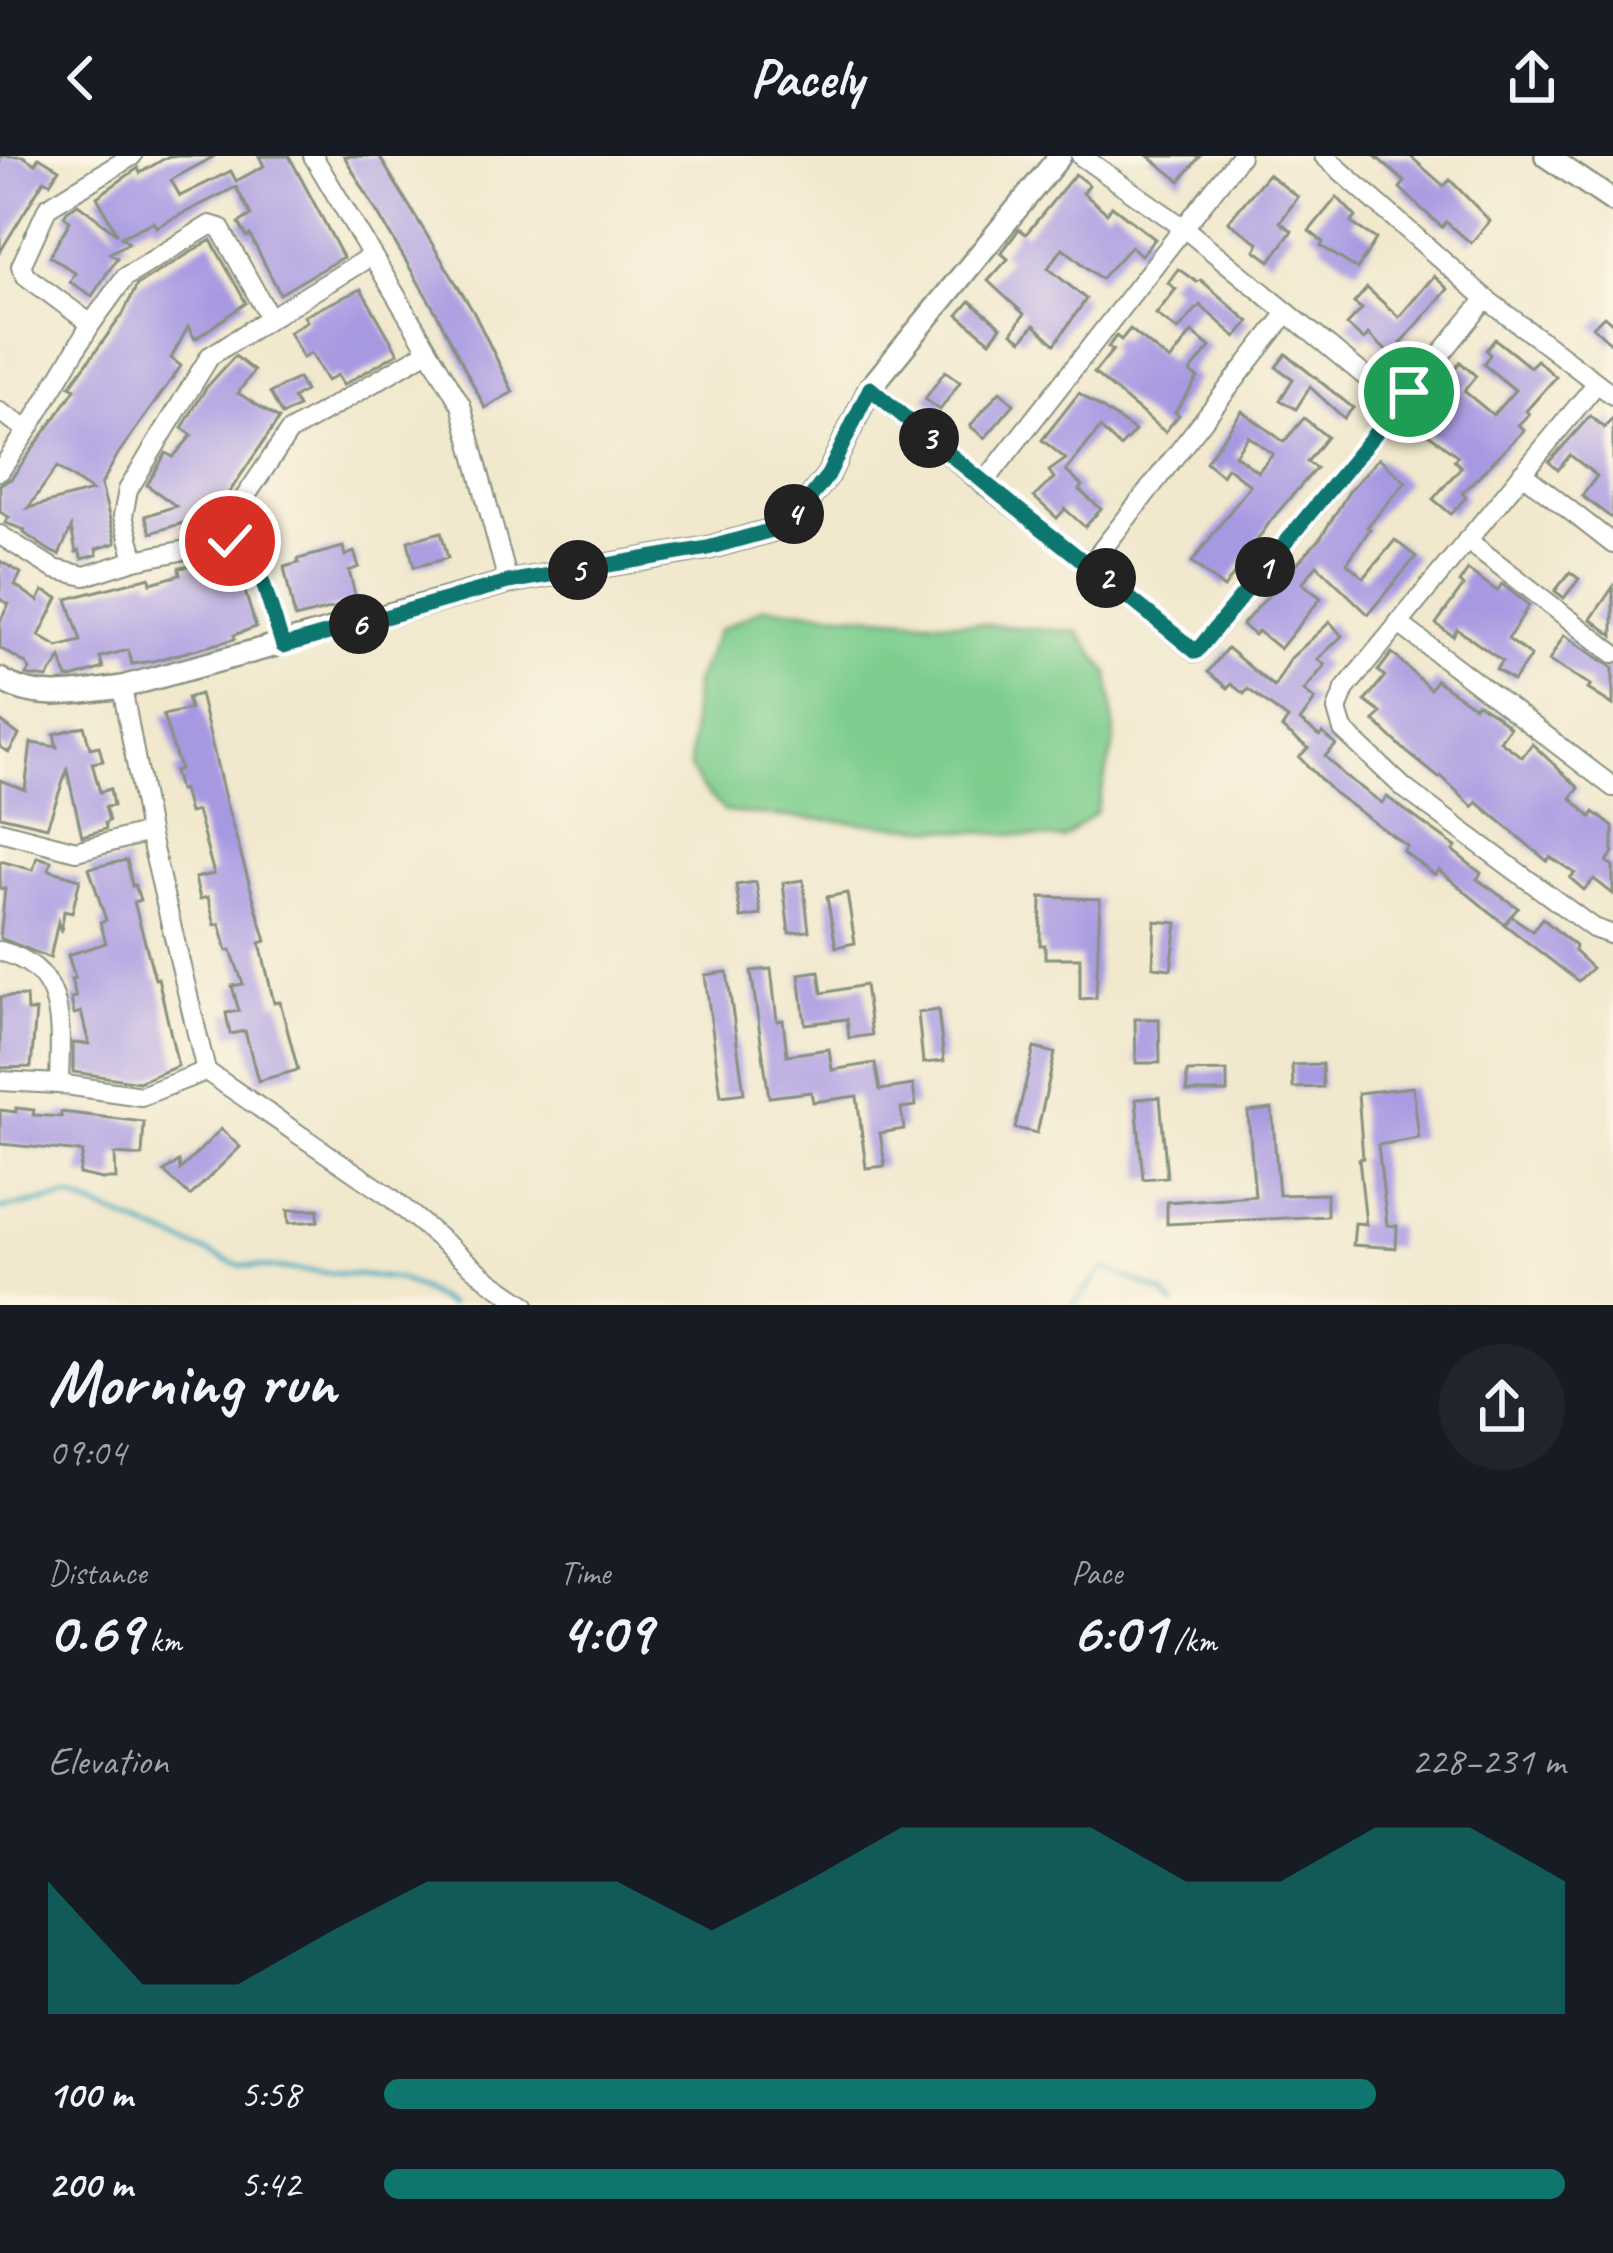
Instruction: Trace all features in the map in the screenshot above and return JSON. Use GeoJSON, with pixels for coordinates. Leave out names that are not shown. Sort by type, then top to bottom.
{"type":"FeatureCollection","features":[{"type":"Feature","properties":{"kind":"street"},"geometry":{"type":"LineString","coordinates":[[91,324],[26,276],[21,266],[48,208],[132,156]]}},
{"type":"Feature","properties":{"kind":"street"},"geometry":{"type":"LineString","coordinates":[[313,156],[461,405],[508,582]]}},
{"type":"Feature","properties":{"kind":"street"},"geometry":{"type":"LineString","coordinates":[[0,679],[36,693],[122,687],[508,582],[708,548],[776,529],[802,508],[828,475],[870,388],[1060,156]]}},
{"type":"Feature","properties":{"kind":"street"},"geometry":{"type":"LineString","coordinates":[[1081,156],[1184,228],[1399,404]]}},
{"type":"Feature","properties":{"kind":"street"},"geometry":{"type":"LineString","coordinates":[[983,484],[1240,156]]}},
{"type":"Feature","properties":{"kind":"street"},"geometry":{"type":"LineString","coordinates":[[1324,156],[1486,299],[1605,389],[1522,473],[1345,689],[1337,710],[1342,730],[1404,788],[1593,928],[1613,935]]}},
{"type":"Feature","properties":{"kind":"street"},"geometry":{"type":"LineString","coordinates":[[1546,156],[1613,201]]}},
{"type":"Feature","properties":{"kind":"street"},"geometry":{"type":"LineString","coordinates":[[0,471],[91,324],[130,271],[210,225],[220,228],[270,317]]}},
{"type":"Feature","properties":{"kind":"street"},"geometry":{"type":"LineString","coordinates":[[135,560],[123,516],[128,490],[210,356],[371,256]]}},
{"type":"Feature","properties":{"kind":"street"},"geometry":{"type":"LineString","coordinates":[[870,388],[1196,652],[1486,299]]}},
{"type":"Feature","properties":{"kind":"street"},"geometry":{"type":"LineString","coordinates":[[1090,565],[1287,313]]}},
{"type":"Feature","properties":{"kind":"street"},"geometry":{"type":"LineString","coordinates":[[237,540],[241,503],[290,432],[428,351]]}},
{"type":"Feature","properties":{"kind":"street"},"geometry":{"type":"LineString","coordinates":[[0,412],[28,430]]}},
{"type":"Feature","properties":{"kind":"street"},"geometry":{"type":"LineString","coordinates":[[1522,473],[1613,544]]}},
{"type":"Feature","properties":{"kind":"street"},"geometry":{"type":"LineString","coordinates":[[0,535],[54,569],[85,576],[135,560],[237,540],[252,548],[283,646]]}},
{"type":"Feature","properties":{"kind":"street"},"geometry":{"type":"LineString","coordinates":[[1467,540],[1613,653]]}},
{"type":"Feature","properties":{"kind":"street"},"geometry":{"type":"LineString","coordinates":[[1398,623],[1613,787]]}},
{"type":"Feature","properties":{"kind":"street"},"geometry":{"type":"LineString","coordinates":[[122,687],[149,832],[206,1070],[389,1196],[525,1305]]}},
{"type":"Feature","properties":{"kind":"street"},"geometry":{"type":"LineString","coordinates":[[0,831],[76,851],[149,832]]}},
{"type":"Feature","properties":{"kind":"street"},"geometry":{"type":"LineString","coordinates":[[0,951],[21,957],[49,981],[60,1016],[59,1084]]}},
{"type":"Feature","properties":{"kind":"street"},"geometry":{"type":"LineString","coordinates":[[0,1081],[141,1096],[206,1070]]}},
{"type":"Feature","properties":{"kind":"green space"},"geometry":{"type":"Polygon","coordinates":[[[764,607],[1078,632],[1109,674],[1115,740],[1096,812],[1063,839],[725,812],[690,769],[694,685],[718,631],[764,607]]]}},
{"type":"Feature","properties":{"kind":"building"},"geometry":{"type":"Polygon","coordinates":[[[0,156],[23,156],[35,164],[39,157],[59,169],[50,183],[44,180],[0,252],[0,156]]]}},
{"type":"Feature","properties":{"kind":"building"},"geometry":{"type":"Polygon","coordinates":[[[169,156],[215,156],[171,180],[180,196],[231,171],[236,181],[264,166],[259,156],[289,156],[343,257],[280,294],[239,223],[251,215],[236,187],[156,227],[153,222],[121,237],[129,243],[110,253],[117,258],[92,296],[70,282],[75,273],[50,256],[70,221],[64,216],[67,211],[78,204],[117,234],[97,197],[138,168],[140,173],[169,156]]]}},
{"type":"Feature","properties":{"kind":"building"},"geometry":{"type":"Polygon","coordinates":[[[344,156],[379,156],[474,313],[513,392],[485,408],[437,314],[344,156]]]}},
{"type":"Feature","properties":{"kind":"building"},"geometry":{"type":"Polygon","coordinates":[[[1148,156],[1200,156],[1180,181],[1148,156]]]}},
{"type":"Feature","properties":{"kind":"building"},"geometry":{"type":"Polygon","coordinates":[[[1375,156],[1410,156],[1444,186],[1450,180],[1490,221],[1471,243],[1446,222],[1442,227],[1400,188],[1405,182],[1375,156]]]}},
{"type":"Feature","properties":{"kind":"building"},"geometry":{"type":"Polygon","coordinates":[[[1075,174],[1089,185],[1083,193],[1107,213],[1112,206],[1155,239],[1141,255],[1131,246],[1101,279],[1063,248],[1048,268],[1086,299],[1055,344],[1034,325],[1022,340],[1012,333],[1024,314],[988,281],[1008,259],[1001,253],[1019,229],[1026,234],[1075,174]]]}},
{"type":"Feature","properties":{"kind":"building"},"geometry":{"type":"Polygon","coordinates":[[[1268,174],[1298,197],[1280,222],[1292,231],[1270,261],[1255,250],[1259,243],[1228,222],[1268,174]]]}},
{"type":"Feature","properties":{"kind":"building"},"geometry":{"type":"Polygon","coordinates":[[[1337,197],[1356,217],[1351,223],[1376,239],[1357,269],[1321,246],[1323,242],[1309,231],[1337,197]]]}},
{"type":"Feature","properties":{"kind":"building"},"geometry":{"type":"Polygon","coordinates":[[[211,240],[246,303],[195,339],[188,327],[171,358],[181,366],[101,485],[116,543],[82,559],[71,528],[59,555],[25,530],[5,523],[9,517],[0,512],[0,484],[11,479],[60,411],[75,389],[70,386],[123,314],[137,285],[211,240]],[[57,467],[28,508],[92,491],[57,467]]]}},
{"type":"Feature","properties":{"kind":"building"},"geometry":{"type":"Polygon","coordinates":[[[1178,269],[1201,280],[1249,322],[1236,337],[1200,305],[1178,330],[1156,314],[1176,289],[1168,283],[1178,269]]]}},
{"type":"Feature","properties":{"kind":"building"},"geometry":{"type":"Polygon","coordinates":[[[1434,276],[1448,289],[1401,343],[1410,351],[1400,363],[1368,334],[1364,340],[1347,325],[1362,309],[1354,303],[1367,288],[1399,317],[1434,276]]]}},
{"type":"Feature","properties":{"kind":"building"},"geometry":{"type":"Polygon","coordinates":[[[361,289],[398,353],[343,385],[337,375],[327,381],[311,353],[303,358],[289,332],[307,321],[304,316],[361,289]]]}},
{"type":"Feature","properties":{"kind":"building"},"geometry":{"type":"Polygon","coordinates":[[[970,301],[1001,327],[990,341],[958,315],[970,301]]]}},
{"type":"Feature","properties":{"kind":"building"},"geometry":{"type":"Polygon","coordinates":[[[1604,316],[1613,324],[1613,345],[1593,327],[1604,316]]]}},
{"type":"Feature","properties":{"kind":"building"},"geometry":{"type":"Polygon","coordinates":[[[1130,329],[1170,361],[1192,332],[1210,347],[1190,372],[1198,378],[1165,432],[1094,373],[1113,350],[1108,347],[1116,336],[1121,340],[1130,329]]]}},
{"type":"Feature","properties":{"kind":"building"},"geometry":{"type":"Polygon","coordinates":[[[1495,339],[1530,367],[1537,360],[1556,377],[1526,411],[1529,414],[1518,425],[1524,430],[1462,493],[1466,497],[1451,514],[1433,499],[1461,467],[1454,460],[1458,456],[1412,422],[1441,383],[1438,380],[1460,362],[1476,376],[1464,391],[1493,415],[1515,390],[1483,364],[1495,339]]]}},
{"type":"Feature","properties":{"kind":"building"},"geometry":{"type":"Polygon","coordinates":[[[1286,354],[1353,408],[1344,418],[1310,387],[1296,409],[1280,400],[1293,379],[1276,367],[1286,354]]]}},
{"type":"Feature","properties":{"kind":"building"},"geometry":{"type":"Polygon","coordinates":[[[235,356],[254,371],[238,393],[279,419],[224,500],[222,524],[189,521],[151,533],[145,516],[176,506],[147,485],[166,453],[173,457],[192,435],[182,428],[206,388],[235,356]]]}},
{"type":"Feature","properties":{"kind":"building"},"geometry":{"type":"Polygon","coordinates":[[[945,371],[960,382],[940,410],[925,399],[945,371]]]}},
{"type":"Feature","properties":{"kind":"building"},"geometry":{"type":"Polygon","coordinates":[[[298,378],[305,391],[293,398],[298,407],[282,415],[270,393],[298,378]]]}},
{"type":"Feature","properties":{"kind":"building"},"geometry":{"type":"Polygon","coordinates":[[[1000,391],[1014,404],[985,438],[970,426],[1000,391]]]}},
{"type":"Feature","properties":{"kind":"building"},"geometry":{"type":"Polygon","coordinates":[[[1079,393],[1135,431],[1120,447],[1100,428],[1066,471],[1101,509],[1085,527],[1065,509],[1057,518],[1034,497],[1054,478],[1049,471],[1066,459],[1042,440],[1079,393]]]}},
{"type":"Feature","properties":{"kind":"building"},"geometry":{"type":"Polygon","coordinates":[[[1242,411],[1284,442],[1304,418],[1327,437],[1307,462],[1316,468],[1272,519],[1224,588],[1192,562],[1250,485],[1227,467],[1222,475],[1206,462],[1242,411]],[[1248,436],[1235,455],[1258,472],[1273,454],[1248,436]]]}},
{"type":"Feature","properties":{"kind":"building"},"geometry":{"type":"Polygon","coordinates":[[[1590,416],[1604,428],[1613,418],[1613,519],[1582,496],[1597,476],[1570,455],[1558,470],[1549,462],[1590,416]]]}},
{"type":"Feature","properties":{"kind":"building"},"geometry":{"type":"Polygon","coordinates":[[[1379,458],[1406,482],[1367,527],[1347,563],[1364,578],[1395,540],[1416,557],[1368,614],[1317,565],[1302,583],[1321,598],[1280,649],[1258,631],[1254,635],[1242,625],[1321,537],[1350,490],[1379,458]]]}},
{"type":"Feature","properties":{"kind":"building"},"geometry":{"type":"Polygon","coordinates":[[[441,532],[448,558],[414,567],[408,541],[441,532]]]}},
{"type":"Feature","properties":{"kind":"building"},"geometry":{"type":"Polygon","coordinates":[[[343,547],[345,556],[354,552],[359,567],[349,571],[357,602],[295,618],[284,567],[343,547]]]}},
{"type":"Feature","properties":{"kind":"building"},"geometry":{"type":"Polygon","coordinates":[[[0,561],[21,573],[15,585],[38,601],[43,591],[58,598],[39,636],[58,647],[81,641],[67,599],[150,577],[151,583],[180,575],[179,568],[213,563],[215,570],[236,563],[256,627],[234,635],[235,639],[153,661],[132,664],[128,650],[100,657],[103,668],[72,678],[67,678],[61,658],[47,678],[26,675],[30,669],[25,663],[0,648],[0,621],[9,604],[0,599],[0,561]]]}},
{"type":"Feature","properties":{"kind":"building"},"geometry":{"type":"Polygon","coordinates":[[[1468,570],[1497,591],[1502,584],[1529,605],[1508,639],[1531,656],[1513,681],[1496,669],[1502,661],[1457,629],[1453,636],[1436,624],[1463,586],[1459,583],[1468,570]]]}},
{"type":"Feature","properties":{"kind":"building"},"geometry":{"type":"Polygon","coordinates":[[[1570,572],[1579,579],[1564,598],[1555,591],[1570,572]]]}},
{"type":"Feature","properties":{"kind":"building"},"geometry":{"type":"Polygon","coordinates":[[[1613,587],[1613,636],[1591,619],[1613,587]]]}},
{"type":"Feature","properties":{"kind":"building"},"geometry":{"type":"Polygon","coordinates":[[[1330,622],[1342,636],[1318,659],[1325,665],[1304,691],[1315,700],[1300,721],[1336,745],[1325,756],[1344,775],[1382,803],[1387,797],[1456,847],[1453,851],[1481,873],[1477,879],[1518,908],[1504,924],[1439,870],[1435,875],[1403,851],[1407,846],[1334,793],[1299,757],[1308,748],[1282,728],[1288,719],[1248,689],[1244,694],[1231,684],[1228,688],[1208,672],[1227,648],[1274,687],[1291,658],[1330,622]]]}},
{"type":"Feature","properties":{"kind":"building"},"geometry":{"type":"Polygon","coordinates":[[[1564,635],[1613,668],[1613,705],[1588,689],[1591,685],[1549,661],[1564,635]]]}},
{"type":"Feature","properties":{"kind":"building"},"geometry":{"type":"Polygon","coordinates":[[[1392,653],[1430,689],[1436,680],[1497,716],[1510,727],[1500,741],[1522,757],[1532,744],[1579,788],[1571,798],[1591,817],[1594,812],[1613,827],[1613,852],[1607,862],[1613,866],[1613,894],[1594,879],[1584,890],[1570,878],[1575,873],[1550,857],[1547,861],[1477,802],[1473,807],[1374,721],[1381,713],[1365,701],[1385,676],[1378,671],[1392,653]]]}},
{"type":"Feature","properties":{"kind":"building"},"geometry":{"type":"Polygon","coordinates":[[[200,694],[266,941],[260,943],[274,1003],[280,1002],[298,1070],[258,1081],[245,1031],[230,1034],[226,1013],[239,1011],[232,986],[243,984],[220,924],[215,925],[208,897],[200,899],[195,878],[214,874],[197,811],[189,813],[183,789],[179,790],[174,771],[180,769],[163,715],[190,709],[187,698],[200,694]]]}},
{"type":"Feature","properties":{"kind":"building"},"geometry":{"type":"Polygon","coordinates":[[[0,721],[19,735],[9,752],[0,747],[0,721]]]}},
{"type":"Feature","properties":{"kind":"building"},"geometry":{"type":"Polygon","coordinates":[[[84,726],[90,748],[99,746],[103,761],[92,763],[100,792],[110,789],[113,806],[105,807],[106,829],[82,836],[67,770],[47,827],[0,816],[0,780],[25,790],[31,743],[57,747],[54,734],[84,726]]]}},
{"type":"Feature","properties":{"kind":"building"},"geometry":{"type":"Polygon","coordinates":[[[37,857],[51,861],[49,870],[80,879],[72,913],[64,911],[61,932],[58,922],[50,958],[0,938],[5,889],[0,888],[0,861],[33,870],[37,857]]]}},
{"type":"Feature","properties":{"kind":"building"},"geometry":{"type":"Polygon","coordinates":[[[127,860],[178,1066],[139,1082],[73,1072],[73,1043],[89,1044],[81,1012],[74,1014],[71,979],[75,978],[68,955],[106,943],[100,922],[106,920],[89,868],[127,860]]]}},
{"type":"Feature","properties":{"kind":"building"},"geometry":{"type":"Polygon","coordinates":[[[803,880],[809,931],[789,933],[783,883],[803,880]]]}},
{"type":"Feature","properties":{"kind":"building"},"geometry":{"type":"Polygon","coordinates":[[[756,882],[761,915],[741,918],[736,885],[756,882]]]}},
{"type":"Feature","properties":{"kind":"building"},"geometry":{"type":"Polygon","coordinates":[[[847,893],[855,943],[836,947],[827,897],[847,893]]]}},
{"type":"Feature","properties":{"kind":"building"},"geometry":{"type":"Polygon","coordinates":[[[1041,897],[1100,899],[1096,998],[1080,999],[1080,958],[1045,958],[1045,945],[1040,945],[1041,897]]]}},
{"type":"Feature","properties":{"kind":"building"},"geometry":{"type":"Polygon","coordinates":[[[1511,916],[1533,931],[1542,918],[1592,968],[1578,981],[1505,925],[1511,916]]]}},
{"type":"Feature","properties":{"kind":"building"},"geometry":{"type":"Polygon","coordinates":[[[1155,921],[1177,923],[1171,969],[1153,967],[1155,921]]]}},
{"type":"Feature","properties":{"kind":"building"},"geometry":{"type":"Polygon","coordinates":[[[771,969],[777,1021],[783,1020],[787,1055],[829,1049],[832,1070],[875,1063],[880,1090],[913,1085],[916,1106],[901,1108],[904,1129],[880,1133],[885,1166],[866,1168],[857,1096],[813,1102],[811,1092],[769,1097],[751,971],[771,969]]]}},
{"type":"Feature","properties":{"kind":"building"},"geometry":{"type":"Polygon","coordinates":[[[819,971],[822,993],[865,985],[872,1035],[849,1038],[847,1019],[805,1024],[799,974],[819,971]]]}},
{"type":"Feature","properties":{"kind":"building"},"geometry":{"type":"Polygon","coordinates":[[[727,972],[744,1093],[721,1096],[705,975],[727,972]]]}},
{"type":"Feature","properties":{"kind":"building"},"geometry":{"type":"Polygon","coordinates":[[[26,996],[27,1011],[36,1011],[31,1067],[0,1068],[0,997],[26,996]]]}},
{"type":"Feature","properties":{"kind":"building"},"geometry":{"type":"Polygon","coordinates":[[[938,1010],[944,1061],[923,1063],[918,1013],[938,1010]]]}},
{"type":"Feature","properties":{"kind":"building"},"geometry":{"type":"Polygon","coordinates":[[[1135,1019],[1159,1019],[1160,1063],[1136,1063],[1135,1019]]]}},
{"type":"Feature","properties":{"kind":"building"},"geometry":{"type":"Polygon","coordinates":[[[1034,1048],[1055,1053],[1037,1133],[1015,1128],[1034,1048]]]}},
{"type":"Feature","properties":{"kind":"building"},"geometry":{"type":"Polygon","coordinates":[[[1322,1064],[1323,1087],[1293,1088],[1292,1065],[1322,1064]]]}},
{"type":"Feature","properties":{"kind":"building"},"geometry":{"type":"Polygon","coordinates":[[[1227,1071],[1227,1092],[1187,1092],[1187,1072],[1227,1071]]]}},
{"type":"Feature","properties":{"kind":"building"},"geometry":{"type":"Polygon","coordinates":[[[1413,1087],[1419,1138],[1378,1145],[1387,1225],[1397,1226],[1396,1248],[1353,1245],[1355,1223],[1366,1224],[1358,1093],[1413,1087]]]}},
{"type":"Feature","properties":{"kind":"building"},"geometry":{"type":"Polygon","coordinates":[[[1160,1097],[1167,1177],[1143,1179],[1136,1099],[1160,1097]]]}},
{"type":"Feature","properties":{"kind":"building"},"geometry":{"type":"Polygon","coordinates":[[[16,1108],[34,1110],[33,1115],[61,1117],[61,1112],[144,1122],[142,1156],[115,1154],[116,1179],[102,1179],[79,1174],[83,1152],[0,1144],[0,1110],[16,1112],[16,1108]]]}},
{"type":"Feature","properties":{"kind":"building"},"geometry":{"type":"Polygon","coordinates":[[[1272,1109],[1279,1195],[1327,1194],[1327,1216],[1167,1224],[1167,1202],[1255,1196],[1248,1112],[1272,1109]]]}},
{"type":"Feature","properties":{"kind":"building"},"geometry":{"type":"Polygon","coordinates":[[[221,1129],[240,1147],[190,1196],[164,1172],[179,1161],[180,1170],[221,1129]]]}},
{"type":"Feature","properties":{"kind":"building"},"geometry":{"type":"Polygon","coordinates":[[[318,1209],[318,1221],[289,1223],[288,1210],[318,1209]]]}},
{"type":"Feature","properties":{"kind":"waterway"},"geometry":{"type":"LineString","coordinates":[[0,1209],[70,1197],[239,1265],[400,1279],[450,1305]]}},
{"type":"Feature","properties":{"kind":"waterway"},"geometry":{"type":"LineString","coordinates":[[1073,1305],[1105,1268],[1163,1293],[1174,1305]]}},
{"type":"Feature","properties":{"kind":"route"},"geometry":{"type":"LineString","coordinates":[[230,541],[252,548],[283,646],[508,582],[708,548],[776,529],[802,508],[828,475],[870,388],[1196,652],[1409,392]]}}]}
